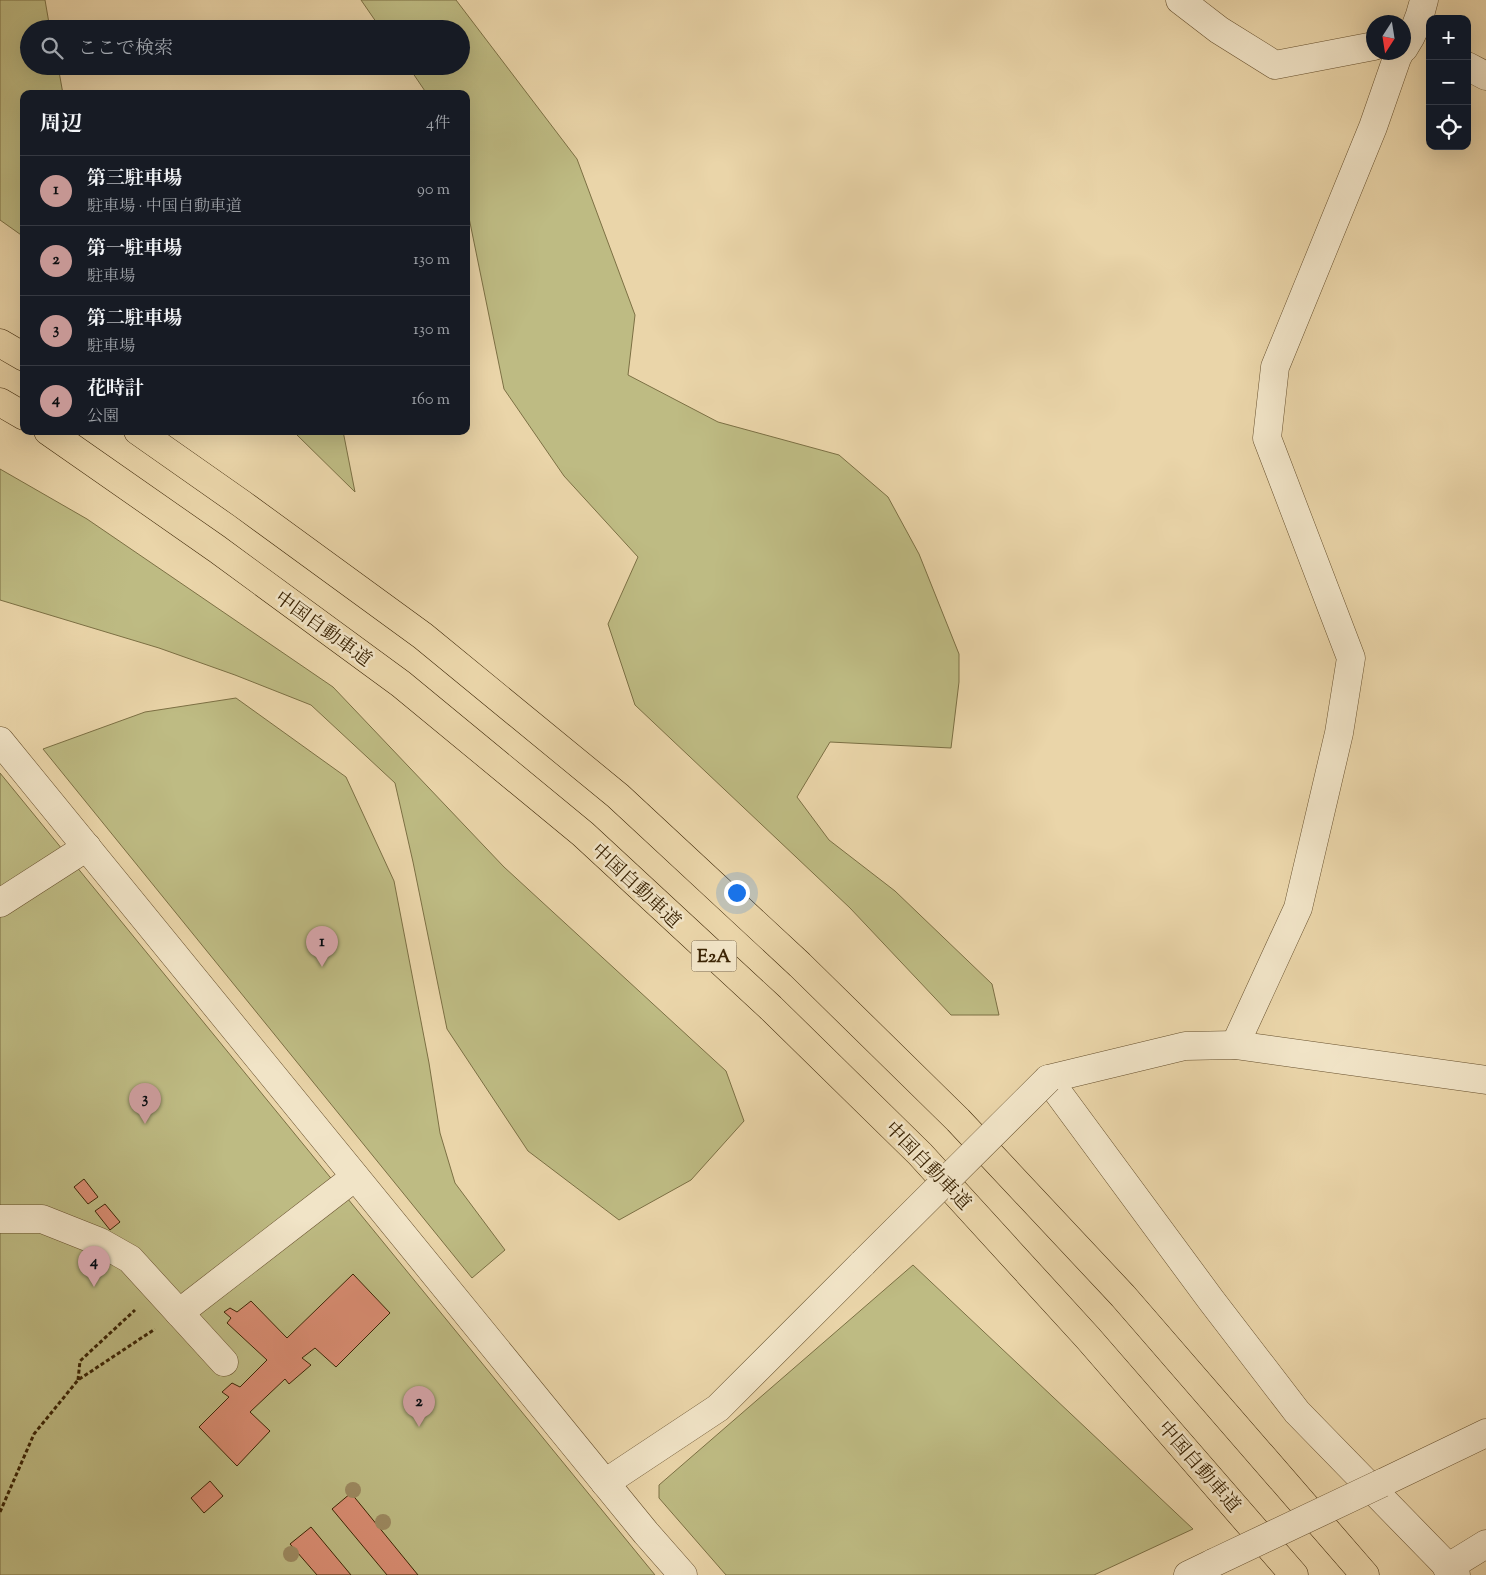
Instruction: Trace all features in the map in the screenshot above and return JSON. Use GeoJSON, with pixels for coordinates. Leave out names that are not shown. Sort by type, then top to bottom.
{"type":"FeatureCollection","features":[{"type":"Feature","properties":{"kind":"highway"},"geometry":{"type":"LineString","coordinates":[[0,343],[20,355]]}},
{"type":"Feature","properties":{"kind":"highway"},"geometry":{"type":"LineString","coordinates":[[0,402],[20,414]]}},
{"type":"Feature","properties":{"kind":"highway"},"geometry":{"type":"LineString","coordinates":[[0,407],[20,415]]}},
{"type":"Feature","properties":{"kind":"highway","name":"中国自動車道"},"geometry":{"type":"LineString","coordinates":[[54,435],[217,549],[401,684],[583,834],[771,1008],[920,1154],[1088,1338],[1294,1575]]}},
{"type":"Feature","properties":{"kind":"highway","name":"E2A"},"geometry":{"type":"LineString","coordinates":[[144,435],[242,504],[422,636],[625,802],[800,965],[958,1120],[1123,1296],[1365,1575]]}},
{"type":"Feature","properties":{"kind":"street"},"geometry":{"type":"LineString","coordinates":[[1180,0],[1219,30],[1275,66],[1366,48]]}},
{"type":"Feature","properties":{"kind":"street"},"geometry":{"type":"LineString","coordinates":[[1411,41],[1424,0]]}},
{"type":"Feature","properties":{"kind":"street"},"geometry":{"type":"LineString","coordinates":[[1235,1045],[1298,908],[1339,733],[1351,658],[1267,438],[1275,367],[1373,127],[1395,60]]}},
{"type":"Feature","properties":{"kind":"street"},"geometry":{"type":"LineString","coordinates":[[1471,68],[1486,76]]}},
{"type":"Feature","properties":{"kind":"street"},"geometry":{"type":"LineString","coordinates":[[0,741],[605,1483],[683,1575]]}},
{"type":"Feature","properties":{"kind":"street"},"geometry":{"type":"LineString","coordinates":[[0,903],[87,847]]}},
{"type":"Feature","properties":{"kind":"street"},"geometry":{"type":"LineString","coordinates":[[605,1483],[718,1408],[1048,1079],[1185,1046],[1235,1045],[1486,1080]]}},
{"type":"Feature","properties":{"kind":"street"},"geometry":{"type":"LineString","coordinates":[[1048,1079],[1210,1300],[1298,1412],[1452,1572],[1486,1544]]}},
{"type":"Feature","properties":{"kind":"street"},"geometry":{"type":"LineString","coordinates":[[179,1312],[355,1177]]}},
{"type":"Feature","properties":{"kind":"street"},"geometry":{"type":"LineString","coordinates":[[0,1219],[42,1219],[100,1242],[130,1259],[224,1362]]}},
{"type":"Feature","properties":{"kind":"street"},"geometry":{"type":"LineString","coordinates":[[1188,1575],[1486,1434]]}},
{"type":"Feature","properties":{"kind":"path"},"geometry":{"type":"LineString","coordinates":[[78,1380],[80,1361],[158,1289]]}},
{"type":"Feature","properties":{"kind":"path"},"geometry":{"type":"LineString","coordinates":[[0,1512],[34,1434],[78,1380],[179,1312]]}},
{"type":"Feature","properties":{"kind":"shaded area"},"geometry":{"type":"Polygon","coordinates":[[[0,0],[45,0],[48,20],[20,20],[20,75],[60,75],[62,90],[20,90],[20,234],[0,220],[0,0]]]}},
{"type":"Feature","properties":{"kind":"shaded area"},"geometry":{"type":"Polygon","coordinates":[[[361,0],[456,0],[577,159],[635,315],[628,375],[718,422],[839,455],[888,497],[919,554],[959,654],[959,682],[951,748],[830,742],[797,797],[829,840],[895,891],[992,984],[999,1015],[951,1015],[850,908],[635,705],[608,624],[638,557],[564,476],[504,389],[470,223],[470,90],[424,90],[414,75],[470,75],[470,20],[375,20],[361,0]]]}},
{"type":"Feature","properties":{"kind":"shaded area"},"geometry":{"type":"Polygon","coordinates":[[[297,435],[344,435],[355,492],[297,435]]]}},
{"type":"Feature","properties":{"kind":"shaded area"},"geometry":{"type":"Polygon","coordinates":[[[0,469],[87,519],[333,687],[504,867],[726,1071],[744,1121],[691,1180],[619,1220],[528,1151],[447,1029],[395,783],[311,705],[159,648],[0,600],[0,469]]]}},
{"type":"Feature","properties":{"kind":"shaded area"},"geometry":{"type":"Polygon","coordinates":[[[236,698],[346,777],[394,881],[429,1063],[440,1133],[455,1183],[505,1250],[472,1278],[43,749],[145,712],[236,698]]]}},
{"type":"Feature","properties":{"kind":"shaded area"},"geometry":{"type":"Polygon","coordinates":[[[0,773],[655,1575],[0,1575],[0,773]]]}},
{"type":"Feature","properties":{"kind":"shaded area"},"geometry":{"type":"Polygon","coordinates":[[[913,1265],[1193,1529],[1094,1575],[726,1575],[659,1498],[659,1485],[913,1265]]]}},
{"type":"Feature","properties":{"kind":"building"},"geometry":{"type":"Polygon","coordinates":[[[84,1179],[98,1197],[88,1204],[74,1187],[84,1179]]]}},
{"type":"Feature","properties":{"kind":"building"},"geometry":{"type":"Polygon","coordinates":[[[105,1204],[120,1222],[110,1230],[95,1211],[105,1204]]]}},
{"type":"Feature","properties":{"kind":"building"},"geometry":{"type":"Polygon","coordinates":[[[353,1274],[390,1313],[336,1367],[315,1348],[302,1358],[311,1365],[289,1384],[285,1379],[250,1412],[270,1431],[237,1466],[199,1427],[229,1397],[222,1392],[232,1383],[240,1387],[267,1360],[227,1323],[231,1318],[224,1312],[230,1308],[237,1312],[251,1301],[287,1338],[353,1274]]]}},
{"type":"Feature","properties":{"kind":"building"},"geometry":{"type":"Polygon","coordinates":[[[210,1481],[223,1496],[204,1513],[191,1498],[210,1481]]]}},
{"type":"Feature","properties":{"kind":"building"},"geometry":{"type":"Polygon","coordinates":[[[351,1493],[418,1575],[387,1575],[332,1509],[351,1493]]]}},
{"type":"Feature","properties":{"kind":"building"},"geometry":{"type":"Polygon","coordinates":[[[311,1527],[351,1575],[317,1575],[290,1544],[311,1527]]]}},
{"type":"Feature","properties":{"kind":"place","name":"第三駐車場"},"geometry":{"type":"Point","coordinates":[322,967]}},
{"type":"Feature","properties":{"kind":"place","name":"第二駐車場"},"geometry":{"type":"Point","coordinates":[145,1124]}},
{"type":"Feature","properties":{"kind":"place","name":"花時計"},"geometry":{"type":"Point","coordinates":[94,1287]}},
{"type":"Feature","properties":{"kind":"place","name":"第一駐車場"},"geometry":{"type":"Point","coordinates":[419,1427]}}]}
